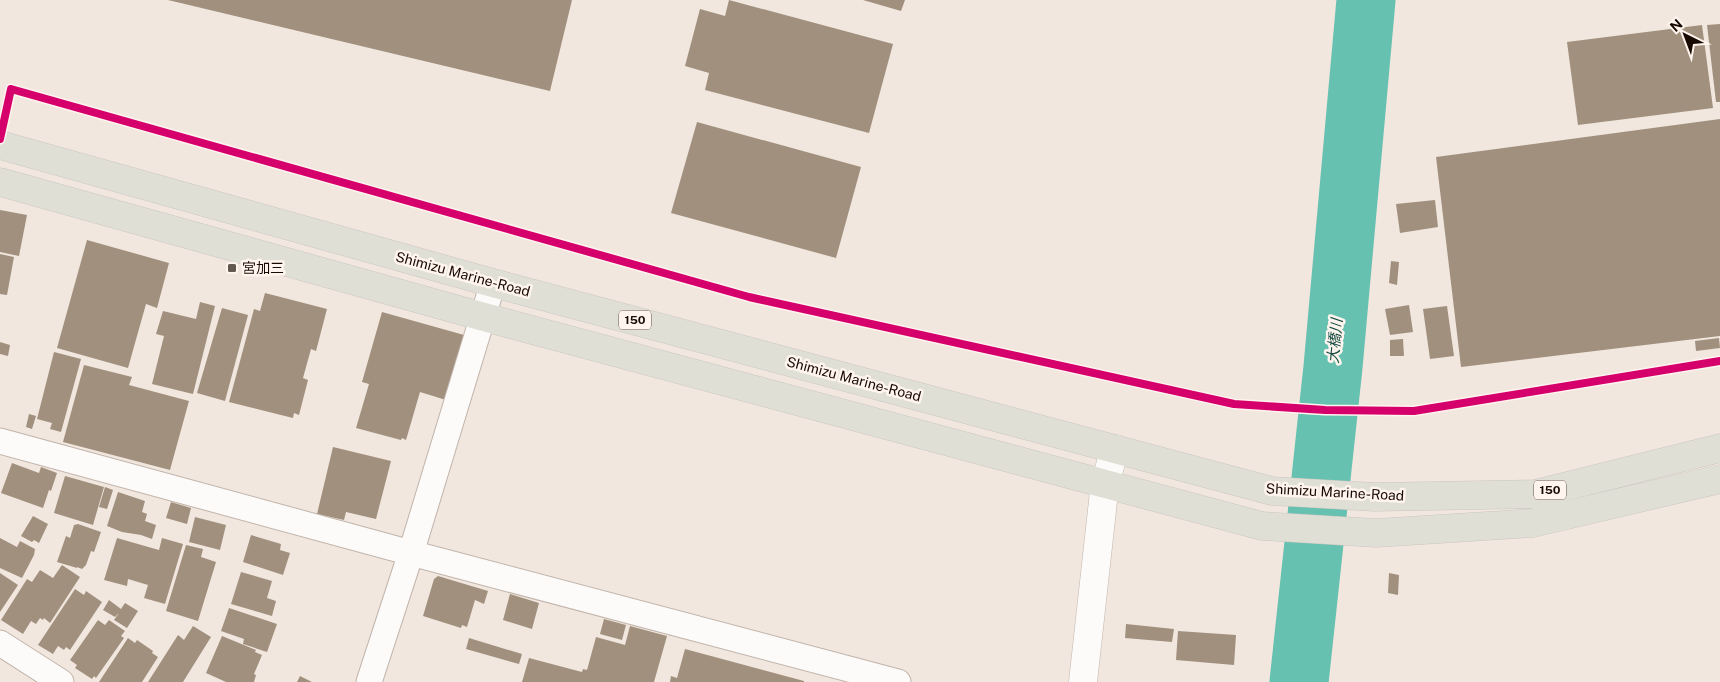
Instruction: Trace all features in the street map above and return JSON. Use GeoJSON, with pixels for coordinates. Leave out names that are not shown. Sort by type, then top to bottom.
{"type":"FeatureCollection","features":[{"type":"Feature","properties":{"kind":"highway","name":"Shimizu Marine-Road"},"geometry":{"type":"LineString","coordinates":[[0,145],[493,282],[1272,491],[1375,497],[1535,494],[1720,448]]}},
{"type":"Feature","properties":{"kind":"highway","name":"150"},"geometry":{"type":"LineString","coordinates":[[0,182],[484,317],[1262,526],[1376,533],[1533,523],[1720,479]]}},
{"type":"Feature","properties":{"kind":"street"},"geometry":{"type":"LineString","coordinates":[[368,682],[411,553],[484,317],[493,282]]}},
{"type":"Feature","properties":{"kind":"street"},"geometry":{"type":"LineString","coordinates":[[0,441],[411,553],[898,682]]}},
{"type":"Feature","properties":{"kind":"street"},"geometry":{"type":"LineString","coordinates":[[1083,682],[1106,483],[1115,449]]}},
{"type":"Feature","properties":{"kind":"street"},"geometry":{"type":"LineString","coordinates":[[0,643],[61,682]]}},
{"type":"Feature","properties":{"kind":"building"},"geometry":{"type":"Polygon","coordinates":[[[168,0],[572,0],[550,91],[168,0]]]}},
{"type":"Feature","properties":{"kind":"building"},"geometry":{"type":"Polygon","coordinates":[[[729,0],[893,44],[869,133],[705,90],[709,73],[685,66],[700,9],[725,16],[729,0]]]}},
{"type":"Feature","properties":{"kind":"building"},"geometry":{"type":"Polygon","coordinates":[[[863,0],[905,0],[901,11],[863,0]]]}},
{"type":"Feature","properties":{"kind":"building"},"geometry":{"type":"Polygon","coordinates":[[[1720,24],[1720,102],[1716,102],[1707,25],[1720,24]]]}},
{"type":"Feature","properties":{"kind":"building"},"geometry":{"type":"Polygon","coordinates":[[[1702,25],[1713,108],[1578,125],[1567,42],[1702,25]]]}},
{"type":"Feature","properties":{"kind":"building"},"geometry":{"type":"Polygon","coordinates":[[[1720,119],[1720,336],[1461,367],[1436,157],[1720,119]]]}},
{"type":"Feature","properties":{"kind":"building"},"geometry":{"type":"Polygon","coordinates":[[[697,122],[861,167],[836,258],[671,213],[697,122]]]}},
{"type":"Feature","properties":{"kind":"building"},"geometry":{"type":"Polygon","coordinates":[[[1435,200],[1438,227],[1400,233],[1396,204],[1435,200]]]}},
{"type":"Feature","properties":{"kind":"building"},"geometry":{"type":"Polygon","coordinates":[[[0,210],[27,215],[19,256],[0,252],[0,210]]]}},
{"type":"Feature","properties":{"kind":"building"},"geometry":{"type":"Polygon","coordinates":[[[87,240],[169,263],[157,308],[146,304],[128,368],[57,348],[87,240]]]}},
{"type":"Feature","properties":{"kind":"building"},"geometry":{"type":"Polygon","coordinates":[[[0,254],[14,257],[7,295],[0,294],[0,254]]]}},
{"type":"Feature","properties":{"kind":"building"},"geometry":{"type":"Polygon","coordinates":[[[1391,261],[1399,262],[1397,285],[1389,283],[1391,261]]]}},
{"type":"Feature","properties":{"kind":"building"},"geometry":{"type":"Polygon","coordinates":[[[265,293],[327,309],[316,351],[311,349],[303,378],[308,380],[299,415],[294,413],[293,418],[229,402],[254,309],[260,311],[265,293]]]}},
{"type":"Feature","properties":{"kind":"building"},"geometry":{"type":"Polygon","coordinates":[[[200,302],[215,306],[193,394],[152,384],[164,336],[156,334],[163,311],[196,319],[200,302]]]}},
{"type":"Feature","properties":{"kind":"building"},"geometry":{"type":"Polygon","coordinates":[[[1409,305],[1413,332],[1390,335],[1385,309],[1409,305]]]}},
{"type":"Feature","properties":{"kind":"building"},"geometry":{"type":"Polygon","coordinates":[[[1447,306],[1454,356],[1430,359],[1423,309],[1447,306]]]}},
{"type":"Feature","properties":{"kind":"building"},"geometry":{"type":"Polygon","coordinates":[[[222,308],[248,315],[225,401],[197,393],[222,308]]]}},
{"type":"Feature","properties":{"kind":"building"},"geometry":{"type":"Polygon","coordinates":[[[382,312],[464,335],[446,400],[420,392],[406,440],[356,428],[369,384],[362,382],[382,312]]]}},
{"type":"Feature","properties":{"kind":"building"},"geometry":{"type":"Polygon","coordinates":[[[1719,338],[1720,348],[1696,351],[1695,341],[1719,338]]]}},
{"type":"Feature","properties":{"kind":"building"},"geometry":{"type":"Polygon","coordinates":[[[1403,339],[1404,356],[1390,356],[1390,340],[1403,339]]]}},
{"type":"Feature","properties":{"kind":"building"},"geometry":{"type":"Polygon","coordinates":[[[0,342],[10,345],[8,356],[0,354],[0,342]]]}},
{"type":"Feature","properties":{"kind":"building"},"geometry":{"type":"Polygon","coordinates":[[[54,352],[81,359],[61,432],[50,429],[52,423],[37,419],[54,352]]]}},
{"type":"Feature","properties":{"kind":"building"},"geometry":{"type":"Polygon","coordinates":[[[84,365],[132,377],[129,385],[189,401],[170,470],[63,442],[84,365]]]}},
{"type":"Feature","properties":{"kind":"building"},"geometry":{"type":"Polygon","coordinates":[[[29,414],[36,416],[32,429],[26,427],[29,414]]]}},
{"type":"Feature","properties":{"kind":"building"},"geometry":{"type":"Polygon","coordinates":[[[333,447],[391,461],[376,519],[346,512],[344,520],[317,514],[333,447]]]}},
{"type":"Feature","properties":{"kind":"building"},"geometry":{"type":"Polygon","coordinates":[[[12,463],[39,473],[41,467],[57,473],[43,508],[1,493],[12,463]]]}},
{"type":"Feature","properties":{"kind":"building"},"geometry":{"type":"Polygon","coordinates":[[[65,476],[104,487],[93,525],[54,513],[65,476]]]}},
{"type":"Feature","properties":{"kind":"building"},"geometry":{"type":"Polygon","coordinates":[[[105,487],[113,490],[107,509],[99,507],[105,487]]]}},
{"type":"Feature","properties":{"kind":"building"},"geometry":{"type":"Polygon","coordinates":[[[118,492],[145,501],[142,512],[147,514],[145,521],[156,525],[152,539],[122,532],[107,526],[118,492]]]}},
{"type":"Feature","properties":{"kind":"building"},"geometry":{"type":"Polygon","coordinates":[[[171,502],[191,508],[187,524],[166,518],[171,502]]]}},
{"type":"Feature","properties":{"kind":"building"},"geometry":{"type":"Polygon","coordinates":[[[33,516],[48,524],[39,543],[34,540],[32,542],[21,536],[33,516]]]}},
{"type":"Feature","properties":{"kind":"building"},"geometry":{"type":"Polygon","coordinates":[[[195,517],[226,525],[220,550],[189,542],[195,517]]]}},
{"type":"Feature","properties":{"kind":"building"},"geometry":{"type":"Polygon","coordinates":[[[78,524],[101,532],[94,552],[91,551],[86,565],[82,569],[57,562],[66,536],[70,538],[74,525],[78,524]]]}},
{"type":"Feature","properties":{"kind":"building"},"geometry":{"type":"Polygon","coordinates":[[[251,535],[281,544],[280,550],[290,553],[283,575],[243,562],[251,535]]]}},
{"type":"Feature","properties":{"kind":"building"},"geometry":{"type":"Polygon","coordinates":[[[0,538],[17,547],[20,541],[35,549],[34,555],[22,578],[0,568],[0,538]]]}},
{"type":"Feature","properties":{"kind":"building"},"geometry":{"type":"Polygon","coordinates":[[[117,538],[159,550],[162,538],[183,544],[165,604],[144,598],[148,585],[128,579],[127,586],[104,580],[117,538]]]}},
{"type":"Feature","properties":{"kind":"building"},"geometry":{"type":"Polygon","coordinates":[[[186,545],[203,549],[201,557],[216,562],[198,621],[166,611],[186,545]]]}},
{"type":"Feature","properties":{"kind":"building"},"geometry":{"type":"Polygon","coordinates":[[[62,565],[80,577],[50,623],[44,618],[43,620],[40,618],[36,624],[31,621],[23,634],[1,620],[27,579],[32,582],[40,570],[53,578],[62,565]]]}},
{"type":"Feature","properties":{"kind":"building"},"geometry":{"type":"Polygon","coordinates":[[[241,572],[272,581],[267,598],[276,601],[272,616],[231,604],[241,572]]]}},
{"type":"Feature","properties":{"kind":"building"},"geometry":{"type":"Polygon","coordinates":[[[0,573],[18,585],[0,612],[0,573]]]}},
{"type":"Feature","properties":{"kind":"building"},"geometry":{"type":"Polygon","coordinates":[[[1389,573],[1399,575],[1398,595],[1388,593],[1389,573]]]}},
{"type":"Feature","properties":{"kind":"building"},"geometry":{"type":"Polygon","coordinates":[[[438,576],[488,591],[484,604],[475,600],[467,627],[462,625],[461,628],[423,616],[434,579],[438,576]]]}},
{"type":"Feature","properties":{"kind":"building"},"geometry":{"type":"Polygon","coordinates":[[[75,589],[84,595],[86,591],[102,602],[70,650],[66,647],[64,650],[58,646],[53,654],[38,645],[75,589]]]}},
{"type":"Feature","properties":{"kind":"building"},"geometry":{"type":"Polygon","coordinates":[[[510,594],[539,603],[532,629],[503,620],[510,594]]]}},
{"type":"Feature","properties":{"kind":"building"},"geometry":{"type":"Polygon","coordinates":[[[109,600],[121,609],[125,603],[138,611],[127,628],[114,620],[119,613],[115,617],[103,610],[109,600]]]}},
{"type":"Feature","properties":{"kind":"building"},"geometry":{"type":"Polygon","coordinates":[[[229,608],[277,624],[267,652],[243,644],[244,639],[221,631],[229,608]]]}},
{"type":"Feature","properties":{"kind":"building"},"geometry":{"type":"Polygon","coordinates":[[[604,619],[626,625],[622,640],[600,634],[604,619]]]}},
{"type":"Feature","properties":{"kind":"building"},"geometry":{"type":"Polygon","coordinates":[[[98,620],[105,625],[109,620],[125,631],[121,636],[124,638],[96,678],[94,676],[92,679],[75,668],[77,665],[70,660],[98,620]]]}},
{"type":"Feature","properties":{"kind":"building"},"geometry":{"type":"Polygon","coordinates":[[[1126,624],[1174,629],[1172,642],[1125,638],[1126,624]]]}},
{"type":"Feature","properties":{"kind":"building"},"geometry":{"type":"Polygon","coordinates":[[[193,626],[211,637],[183,682],[148,682],[178,635],[184,640],[193,626]]]}},
{"type":"Feature","properties":{"kind":"building"},"geometry":{"type":"Polygon","coordinates":[[[630,626],[667,636],[654,682],[522,682],[529,658],[582,672],[583,669],[587,670],[596,637],[625,645],[630,626]]]}},
{"type":"Feature","properties":{"kind":"building"},"geometry":{"type":"Polygon","coordinates":[[[1178,631],[1236,635],[1234,665],[1176,660],[1178,631]]]}},
{"type":"Feature","properties":{"kind":"building"},"geometry":{"type":"Polygon","coordinates":[[[222,636],[256,650],[255,652],[262,655],[254,674],[256,675],[254,682],[226,682],[206,673],[222,636]]]}},
{"type":"Feature","properties":{"kind":"building"},"geometry":{"type":"Polygon","coordinates":[[[128,638],[135,643],[137,640],[153,651],[152,653],[158,657],[142,682],[99,682],[128,638]]]}},
{"type":"Feature","properties":{"kind":"building"},"geometry":{"type":"Polygon","coordinates":[[[469,638],[522,654],[519,664],[466,649],[469,638]]]}},
{"type":"Feature","properties":{"kind":"building"},"geometry":{"type":"Polygon","coordinates":[[[685,649],[804,682],[670,682],[671,676],[677,678],[685,649]]]}},
{"type":"Feature","properties":{"kind":"building"},"geometry":{"type":"Polygon","coordinates":[[[300,676],[312,682],[297,682],[300,676]]]}},
{"type":"Feature","properties":{"kind":"waterway","name":"大橋川"},"geometry":{"type":"LineString","coordinates":[[1299,682],[1333,367],[1366,0]]}},
{"type":"Feature","properties":{"kind":"cycle path"},"geometry":{"type":"LineString","coordinates":[[0,139],[11,89],[749,297],[1234,404],[1325,410],[1414,411],[1720,361]]}},
{"type":"Feature","properties":{"kind":"place","name":"宮加三"},"geometry":{"type":"Point","coordinates":[232,268]}}]}
